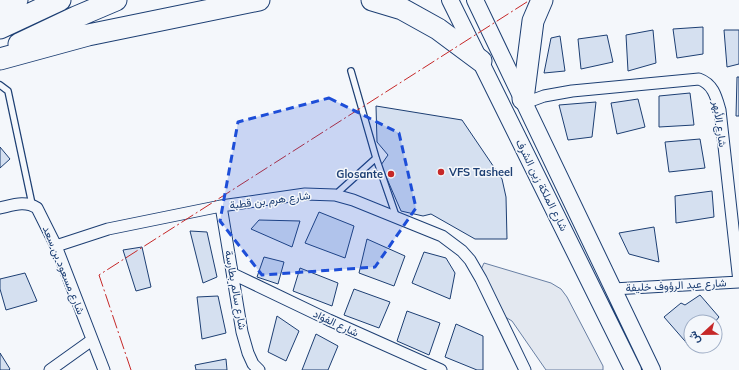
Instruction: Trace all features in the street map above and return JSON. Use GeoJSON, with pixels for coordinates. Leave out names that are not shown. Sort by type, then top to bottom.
{"type":"FeatureCollection","features":[{"type":"Feature","properties":{"kind":"highway"},"geometry":{"type":"LineString","coordinates":[[0,13],[17,0]]}},
{"type":"Feature","properties":{"kind":"highway"},"geometry":{"type":"LineString","coordinates":[[0,28],[60,0]]}},
{"type":"Feature","properties":{"kind":"highway"},"geometry":{"type":"LineString","coordinates":[[0,53],[116,0]]}},
{"type":"Feature","properties":{"kind":"highway"},"geometry":{"type":"LineString","coordinates":[[0,59],[88,35],[259,0]]}},
{"type":"Feature","properties":{"kind":"highway"},"geometry":{"type":"LineString","coordinates":[[372,0],[402,9],[438,29],[482,62]]}},
{"type":"Feature","properties":{"kind":"highway"},"geometry":{"type":"LineString","coordinates":[[524,101],[533,21],[542,0]]}},
{"type":"Feature","properties":{"kind":"main road","name":"شارع الملكة زين الشرف"},"geometry":{"type":"LineString","coordinates":[[450,0],[633,370]]}},
{"type":"Feature","properties":{"kind":"main road","name":"شارع الملكة زين الشرف"},"geometry":{"type":"LineString","coordinates":[[475,0],[652,370]]}},
{"type":"Feature","properties":{"kind":"street","name":"شارع الأبهر"},"geometry":{"type":"LineString","coordinates":[[524,101],[572,90],[699,79],[706,82],[714,92],[720,110],[739,282]]}},
{"type":"Feature","properties":{"kind":"street","name":"شارع هرم بن قطبة"},"geometry":{"type":"LineString","coordinates":[[56,246],[108,229],[221,206],[305,194],[335,196],[353,200],[396,216],[449,240],[470,260],[525,370]]}},
{"type":"Feature","properties":{"kind":"street"},"geometry":{"type":"LineString","coordinates":[[0,208],[22,203],[32,204]]}},
{"type":"Feature","properties":{"kind":"street","name":"شارع مسعود بن سعد"},"geometry":{"type":"LineString","coordinates":[[32,204],[41,214],[56,246],[104,370]]}},
{"type":"Feature","properties":{"kind":"street","name":"شارع سالم بطارسة"},"geometry":{"type":"LineString","coordinates":[[221,206],[248,353],[253,364],[259,370]]}},
{"type":"Feature","properties":{"kind":"street","name":"شارع الفؤاد"},"geometry":{"type":"LineString","coordinates":[[233,274],[329,320],[441,370]]}},
{"type":"Feature","properties":{"kind":"street","name":"شارع عبد الرؤوف خليفة"},"geometry":{"type":"LineString","coordinates":[[613,289],[739,282]]}},
{"type":"Feature","properties":{"kind":"street"},"geometry":{"type":"LineString","coordinates":[[50,370],[92,340]]}},
{"type":"Feature","properties":{"kind":"lane"},"geometry":{"type":"LineString","coordinates":[[351,71],[376,158],[396,216]]}},
{"type":"Feature","properties":{"kind":"lane"},"geometry":{"type":"LineString","coordinates":[[0,85],[8,91],[32,204]]}},
{"type":"Feature","properties":{"kind":"lane"},"geometry":{"type":"LineString","coordinates":[[335,196],[376,158]]}},
{"type":"Feature","properties":{"kind":"highlighted area"},"geometry":{"type":"Polygon","coordinates":[[[329,98],[399,133],[416,208],[375,267],[262,275],[220,221],[238,122],[329,98]]]}},
{"type":"Feature","properties":{"kind":"shaded area"},"geometry":{"type":"Polygon","coordinates":[[[484,263],[551,283],[561,289],[567,297],[603,366],[603,370],[546,370],[512,321],[502,315],[479,274],[484,263]]]}},
{"type":"Feature","properties":{"kind":"building"},"geometry":{"type":"Polygon","coordinates":[[[703,27],[703,54],[677,58],[673,29],[703,27]]]}},
{"type":"Feature","properties":{"kind":"building"},"geometry":{"type":"Polygon","coordinates":[[[653,30],[656,63],[628,71],[626,35],[653,30]]]}},
{"type":"Feature","properties":{"kind":"building"},"geometry":{"type":"Polygon","coordinates":[[[724,30],[739,30],[739,64],[727,67],[724,30]]]}},
{"type":"Feature","properties":{"kind":"building"},"geometry":{"type":"Polygon","coordinates":[[[607,35],[613,62],[581,69],[578,39],[607,35]]]}},
{"type":"Feature","properties":{"kind":"building"},"geometry":{"type":"Polygon","coordinates":[[[560,36],[565,71],[544,73],[551,38],[560,36]]]}},
{"type":"Feature","properties":{"kind":"building"},"geometry":{"type":"Polygon","coordinates":[[[737,77],[739,77],[739,116],[736,116],[737,77]]]}},
{"type":"Feature","properties":{"kind":"building"},"geometry":{"type":"Polygon","coordinates":[[[690,93],[694,125],[659,127],[659,96],[690,93]]]}},
{"type":"Feature","properties":{"kind":"building"},"geometry":{"type":"Polygon","coordinates":[[[638,99],[645,127],[617,134],[611,103],[638,99]]]}},
{"type":"Feature","properties":{"kind":"building"},"geometry":{"type":"Polygon","coordinates":[[[596,102],[592,137],[568,140],[559,105],[596,102]]]}},
{"type":"Feature","properties":{"kind":"building","name":"VFS Tasheel"},"geometry":{"type":"Polygon","coordinates":[[[376,106],[462,120],[502,179],[506,197],[507,239],[475,239],[431,214],[423,216],[401,211],[381,165],[388,155],[377,142],[376,106]]]}},
{"type":"Feature","properties":{"kind":"building"},"geometry":{"type":"Polygon","coordinates":[[[700,139],[705,168],[669,172],[665,142],[700,139]]]}},
{"type":"Feature","properties":{"kind":"building"},"geometry":{"type":"Polygon","coordinates":[[[0,147],[10,159],[0,168],[0,147]]]}},
{"type":"Feature","properties":{"kind":"building"},"geometry":{"type":"Polygon","coordinates":[[[712,191],[714,217],[676,223],[675,196],[712,191]]]}},
{"type":"Feature","properties":{"kind":"building"},"geometry":{"type":"Polygon","coordinates":[[[319,212],[354,226],[345,258],[305,243],[319,212]]]}},
{"type":"Feature","properties":{"kind":"building"},"geometry":{"type":"Polygon","coordinates":[[[259,220],[300,221],[292,247],[251,229],[259,220]]]}},
{"type":"Feature","properties":{"kind":"building"},"geometry":{"type":"Polygon","coordinates":[[[654,227],[659,262],[629,254],[619,233],[654,227]]]}},
{"type":"Feature","properties":{"kind":"building"},"geometry":{"type":"Polygon","coordinates":[[[190,231],[207,232],[217,277],[203,283],[190,231]]]}},
{"type":"Feature","properties":{"kind":"building"},"geometry":{"type":"Polygon","coordinates":[[[367,239],[405,256],[394,286],[359,273],[367,239]]]}},
{"type":"Feature","properties":{"kind":"building"},"geometry":{"type":"Polygon","coordinates":[[[142,247],[151,287],[136,291],[123,250],[142,247]]]}},
{"type":"Feature","properties":{"kind":"building"},"geometry":{"type":"Polygon","coordinates":[[[424,252],[446,258],[455,273],[450,299],[412,283],[424,252]]]}},
{"type":"Feature","properties":{"kind":"building"},"geometry":{"type":"Polygon","coordinates":[[[264,257],[284,262],[278,284],[257,277],[264,257]]]}},
{"type":"Feature","properties":{"kind":"building"},"geometry":{"type":"Polygon","coordinates":[[[300,268],[338,283],[332,306],[293,291],[300,268]]]}},
{"type":"Feature","properties":{"kind":"building"},"geometry":{"type":"Polygon","coordinates":[[[25,273],[37,301],[6,310],[0,289],[0,279],[25,273]]]}},
{"type":"Feature","properties":{"kind":"building"},"geometry":{"type":"Polygon","coordinates":[[[354,289],[390,302],[379,328],[344,315],[354,289]]]}},
{"type":"Feature","properties":{"kind":"building"},"geometry":{"type":"Polygon","coordinates":[[[700,295],[716,314],[683,314],[683,339],[664,317],[681,303],[685,305],[700,295]]]}},
{"type":"Feature","properties":{"kind":"building"},"geometry":{"type":"Polygon","coordinates":[[[218,296],[226,333],[202,339],[197,297],[218,296]]]}},
{"type":"Feature","properties":{"kind":"building"},"geometry":{"type":"Polygon","coordinates":[[[407,311],[440,323],[429,355],[397,341],[407,311]]]}},
{"type":"Feature","properties":{"kind":"building"},"geometry":{"type":"Polygon","coordinates":[[[277,316],[299,331],[286,361],[268,352],[277,316]]]}},
{"type":"Feature","properties":{"kind":"building"},"geometry":{"type":"Polygon","coordinates":[[[456,324],[483,336],[483,370],[477,370],[445,357],[456,324]]]}},
{"type":"Feature","properties":{"kind":"building"},"geometry":{"type":"Polygon","coordinates":[[[316,334],[338,346],[328,370],[302,370],[316,334]]]}},
{"type":"Feature","properties":{"kind":"building"},"geometry":{"type":"Polygon","coordinates":[[[0,353],[10,369],[9,370],[0,370],[0,353]]]}},
{"type":"Feature","properties":{"kind":"building"},"geometry":{"type":"Polygon","coordinates":[[[226,359],[227,370],[196,370],[195,365],[226,359]]]}},
{"type":"Feature","properties":{"kind":"power"},"geometry":{"type":"LineString","coordinates":[[131,370],[99,275],[530,0]]}},
{"type":"Feature","properties":{"kind":"place","name":"VFS Tasheel"},"geometry":{"type":"Point","coordinates":[441,172]}},
{"type":"Feature","properties":{"kind":"place","name":"Glosante"},"geometry":{"type":"Point","coordinates":[391,174]}}]}
